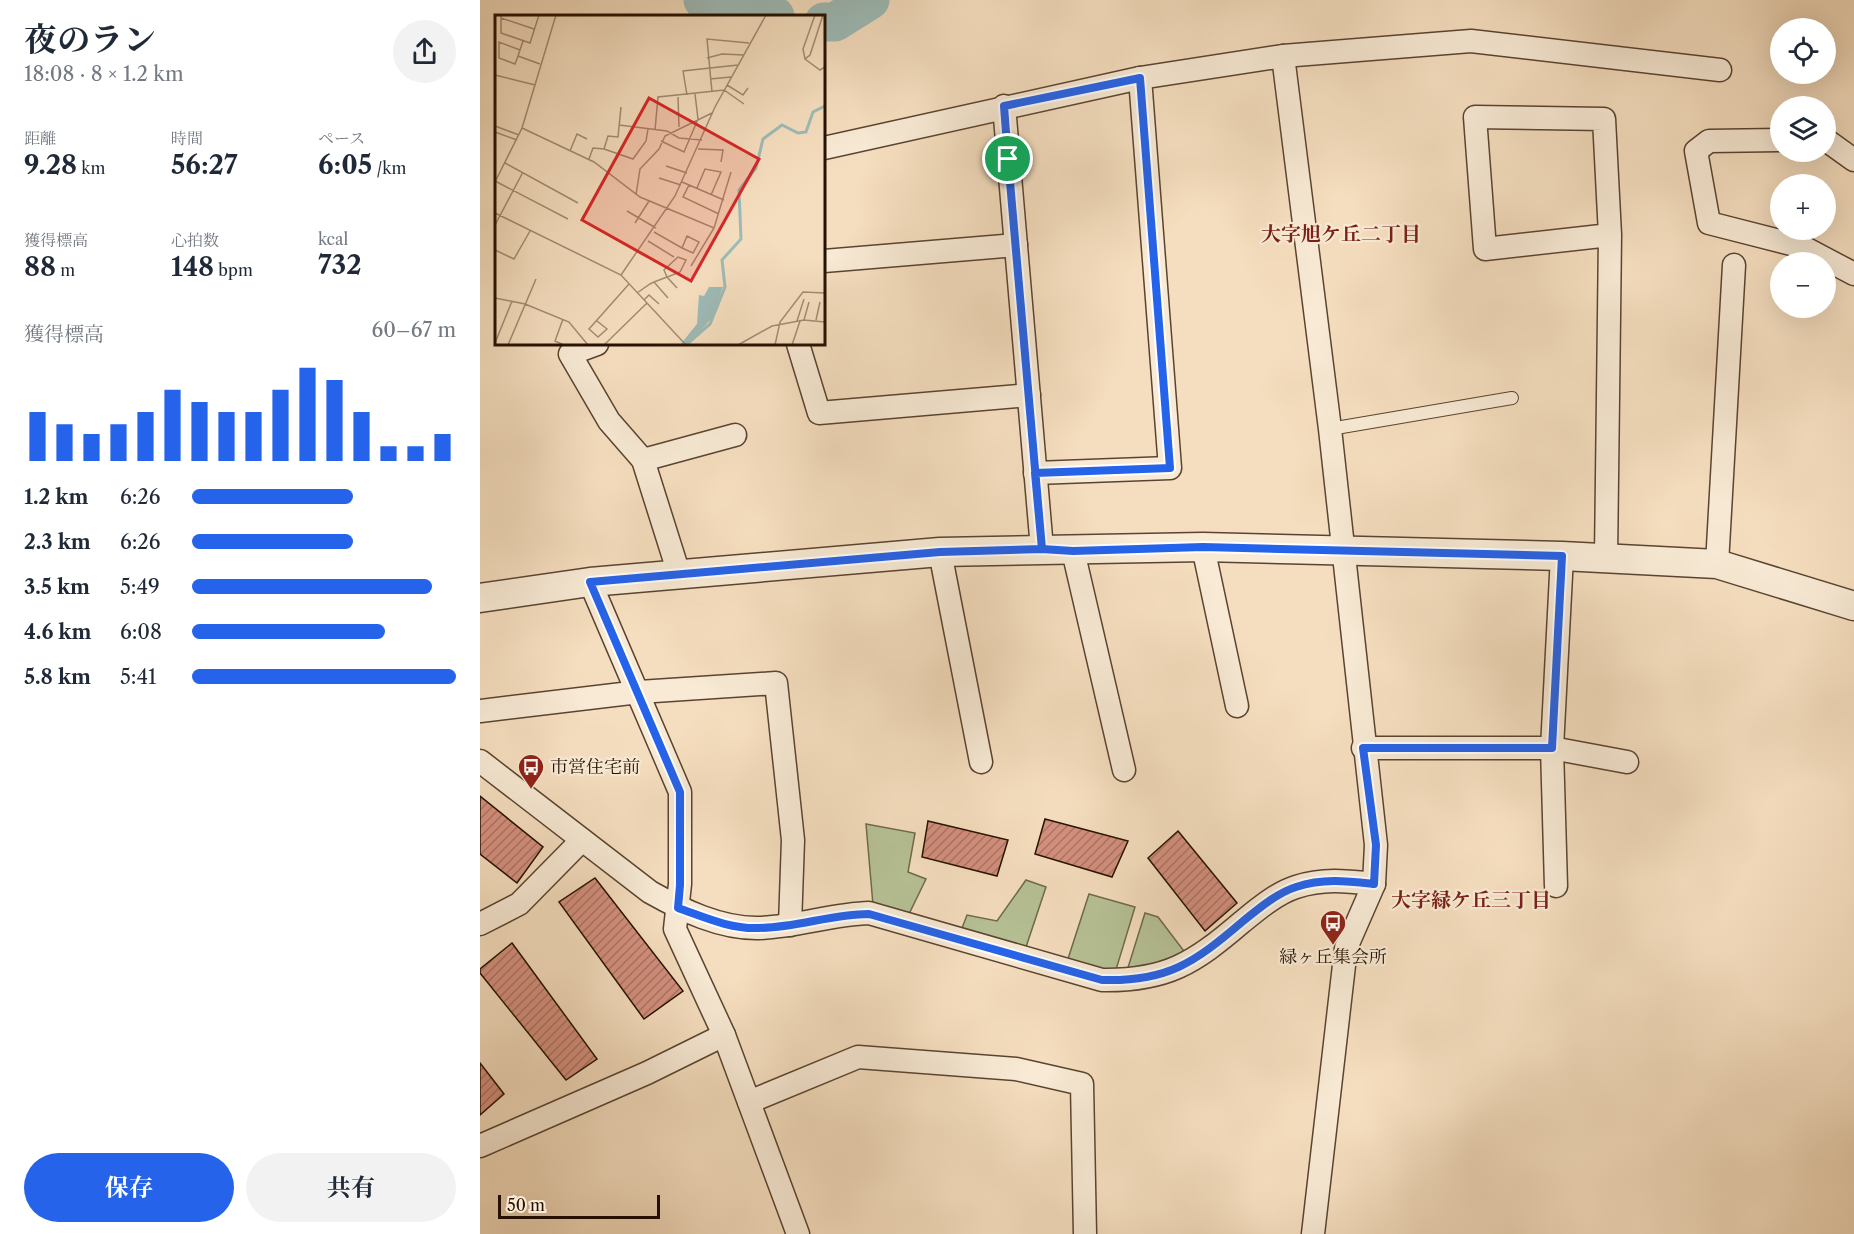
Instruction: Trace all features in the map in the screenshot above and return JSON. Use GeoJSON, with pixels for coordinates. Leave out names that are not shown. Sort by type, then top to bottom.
{"type":"FeatureCollection","features":[{"type":"Feature","properties":{"kind":"street"},"geometry":{"type":"LineString","coordinates":[[825,148],[1004,106],[1140,78],[1283,56],[1471,41],[1720,70]]}},
{"type":"Feature","properties":{"kind":"street"},"geometry":{"type":"LineString","coordinates":[[1283,56],[1330,429],[1363,748],[1376,845],[1374,884],[1346,948],[1313,1234]]}},
{"type":"Feature","properties":{"kind":"street"},"geometry":{"type":"LineString","coordinates":[[1035,473],[1170,468],[1140,78]]}},
{"type":"Feature","properties":{"kind":"street"},"geometry":{"type":"LineString","coordinates":[[1004,106],[1042,549]]}},
{"type":"Feature","properties":{"kind":"street"},"geometry":{"type":"LineString","coordinates":[[1606,558],[1610,235],[1604,119],[1475,117],[1485,249],[1610,235]]}},
{"type":"Feature","properties":{"kind":"street"},"geometry":{"type":"LineString","coordinates":[[1770,140],[1709,141],[1696,151],[1709,223],[1803,247],[1854,274]]}},
{"type":"Feature","properties":{"kind":"street"},"geometry":{"type":"LineString","coordinates":[[1836,147],[1854,160]]}},
{"type":"Feature","properties":{"kind":"street"},"geometry":{"type":"LineString","coordinates":[[825,261],[1016,245]]}},
{"type":"Feature","properties":{"kind":"street"},"geometry":{"type":"LineString","coordinates":[[1717,564],[1734,265]]}},
{"type":"Feature","properties":{"kind":"street"},"geometry":{"type":"LineString","coordinates":[[594,345],[570,354],[609,421],[643,460],[679,574]]}},
{"type":"Feature","properties":{"kind":"street"},"geometry":{"type":"LineString","coordinates":[[798,345],[819,413],[1029,395]]}},
{"type":"Feature","properties":{"kind":"street"},"geometry":{"type":"LineString","coordinates":[[643,460],[735,435]]}},
{"type":"Feature","properties":{"kind":"street"},"geometry":{"type":"LineString","coordinates":[[480,598],[590,582],[940,552],[1203,547],[1562,556],[1717,564],[1854,606]]}},
{"type":"Feature","properties":{"kind":"street"},"geometry":{"type":"LineString","coordinates":[[1203,547],[1237,706]]}},
{"type":"Feature","properties":{"kind":"street"},"geometry":{"type":"LineString","coordinates":[[1073,551],[1124,770]]}},
{"type":"Feature","properties":{"kind":"street"},"geometry":{"type":"LineString","coordinates":[[940,552],[981,762]]}},
{"type":"Feature","properties":{"kind":"street"},"geometry":{"type":"LineString","coordinates":[[1556,886],[1552,748],[1562,556]]}},
{"type":"Feature","properties":{"kind":"street"},"geometry":{"type":"LineString","coordinates":[[590,582],[680,792],[680,885],[675,929],[724,1035],[798,1234]]}},
{"type":"Feature","properties":{"kind":"street"},"geometry":{"type":"LineString","coordinates":[[480,711],[639,692],[776,683],[793,840],[790,925]]}},
{"type":"Feature","properties":{"kind":"street"},"geometry":{"type":"LineString","coordinates":[[1363,748],[1552,748],[1627,762]]}},
{"type":"Feature","properties":{"kind":"street"},"geometry":{"type":"LineString","coordinates":[[480,761],[650,892],[678,908],[727,925],[758,928],[790,925],[846,914],[869,914],[1102,980],[1133,981],[1166,974],[1204,955],[1260,907],[1295,887],[1332,880],[1374,884]]}},
{"type":"Feature","properties":{"kind":"street"},"geometry":{"type":"LineString","coordinates":[[480,924],[519,904],[582,840]]}},
{"type":"Feature","properties":{"kind":"street"},"geometry":{"type":"LineString","coordinates":[[480,1146],[636,1078],[724,1035]]}},
{"type":"Feature","properties":{"kind":"street"},"geometry":{"type":"LineString","coordinates":[[749,1102],[858,1057],[1016,1069],[1082,1084],[1085,1234]]}},
{"type":"Feature","properties":{"kind":"lane"},"geometry":{"type":"LineString","coordinates":[[1330,429],[1512,398]]}},
{"type":"Feature","properties":{"kind":"green space"},"geometry":{"type":"Polygon","coordinates":[[[866,824],[915,833],[908,872],[926,879],[908,916],[873,905],[866,824]]]}},
{"type":"Feature","properties":{"kind":"green space"},"geometry":{"type":"Polygon","coordinates":[[[1026,880],[1046,887],[1024,953],[959,936],[967,915],[997,921],[1026,880]]]}},
{"type":"Feature","properties":{"kind":"green space"},"geometry":{"type":"Polygon","coordinates":[[[1089,894],[1135,907],[1115,973],[1066,965],[1089,894]]]}},
{"type":"Feature","properties":{"kind":"green space"},"geometry":{"type":"Polygon","coordinates":[[[1145,913],[1158,917],[1187,955],[1126,974],[1145,913]]]}},
{"type":"Feature","properties":{"kind":"building"},"geometry":{"type":"Polygon","coordinates":[[[480,796],[543,847],[517,883],[480,854],[480,796]]]}},
{"type":"Feature","properties":{"kind":"building"},"geometry":{"type":"Polygon","coordinates":[[[1045,819],[1128,841],[1112,877],[1035,854],[1045,819]]]}},
{"type":"Feature","properties":{"kind":"building"},"geometry":{"type":"Polygon","coordinates":[[[928,821],[1008,840],[997,876],[922,857],[928,821]]]}},
{"type":"Feature","properties":{"kind":"building"},"geometry":{"type":"Polygon","coordinates":[[[1178,831],[1237,903],[1205,931],[1148,858],[1178,831]]]}},
{"type":"Feature","properties":{"kind":"building"},"geometry":{"type":"Polygon","coordinates":[[[595,878],[683,991],[644,1019],[559,902],[595,878]]]}},
{"type":"Feature","properties":{"kind":"building"},"geometry":{"type":"Polygon","coordinates":[[[512,943],[597,1059],[566,1080],[480,973],[480,969],[512,943]]]}},
{"type":"Feature","properties":{"kind":"building"},"geometry":{"type":"Polygon","coordinates":[[[480,1063],[504,1094],[480,1115],[480,1063]]]}},
{"type":"Feature","properties":{"kind":"waterway"},"geometry":{"type":"LineString","coordinates":[[703,0],[770,15]]}},
{"type":"Feature","properties":{"kind":"waterway"},"geometry":{"type":"LineString","coordinates":[[825,22],[835,22],[870,0]]}},
{"type":"Feature","properties":{"kind":"place","name":"市営住宅前"},"geometry":{"type":"Point","coordinates":[531,790]}},
{"type":"Feature","properties":{"kind":"place","name":"緑ヶ丘集会所"},"geometry":{"type":"Point","coordinates":[1333,946]}},
{"type":"Feature","properties":{"kind":"district","name":"大字旭ケ丘二丁目"},"geometry":{"type":"Point","coordinates":[1341,234]}},
{"type":"Feature","properties":{"kind":"district","name":"大字緑ケ丘三丁目"},"geometry":{"type":"Point","coordinates":[1471,900]}},
{"type":"Feature","properties":{"kind":"route"},"geometry":{"type":"LineString","coordinates":[[1008,159],[1004,106],[1140,78],[1170,468],[1035,473],[1042,549],[1073,551],[1203,547],[1441,555],[1562,556],[1552,748],[1363,748],[1376,845],[1374,884],[1332,880],[1295,887],[1260,907],[1204,955],[1166,974],[1133,981],[1102,980],[869,914],[846,914],[790,925],[758,928],[727,925],[678,908],[680,792],[590,582],[940,552],[1042,549],[1008,159]]}}]}
